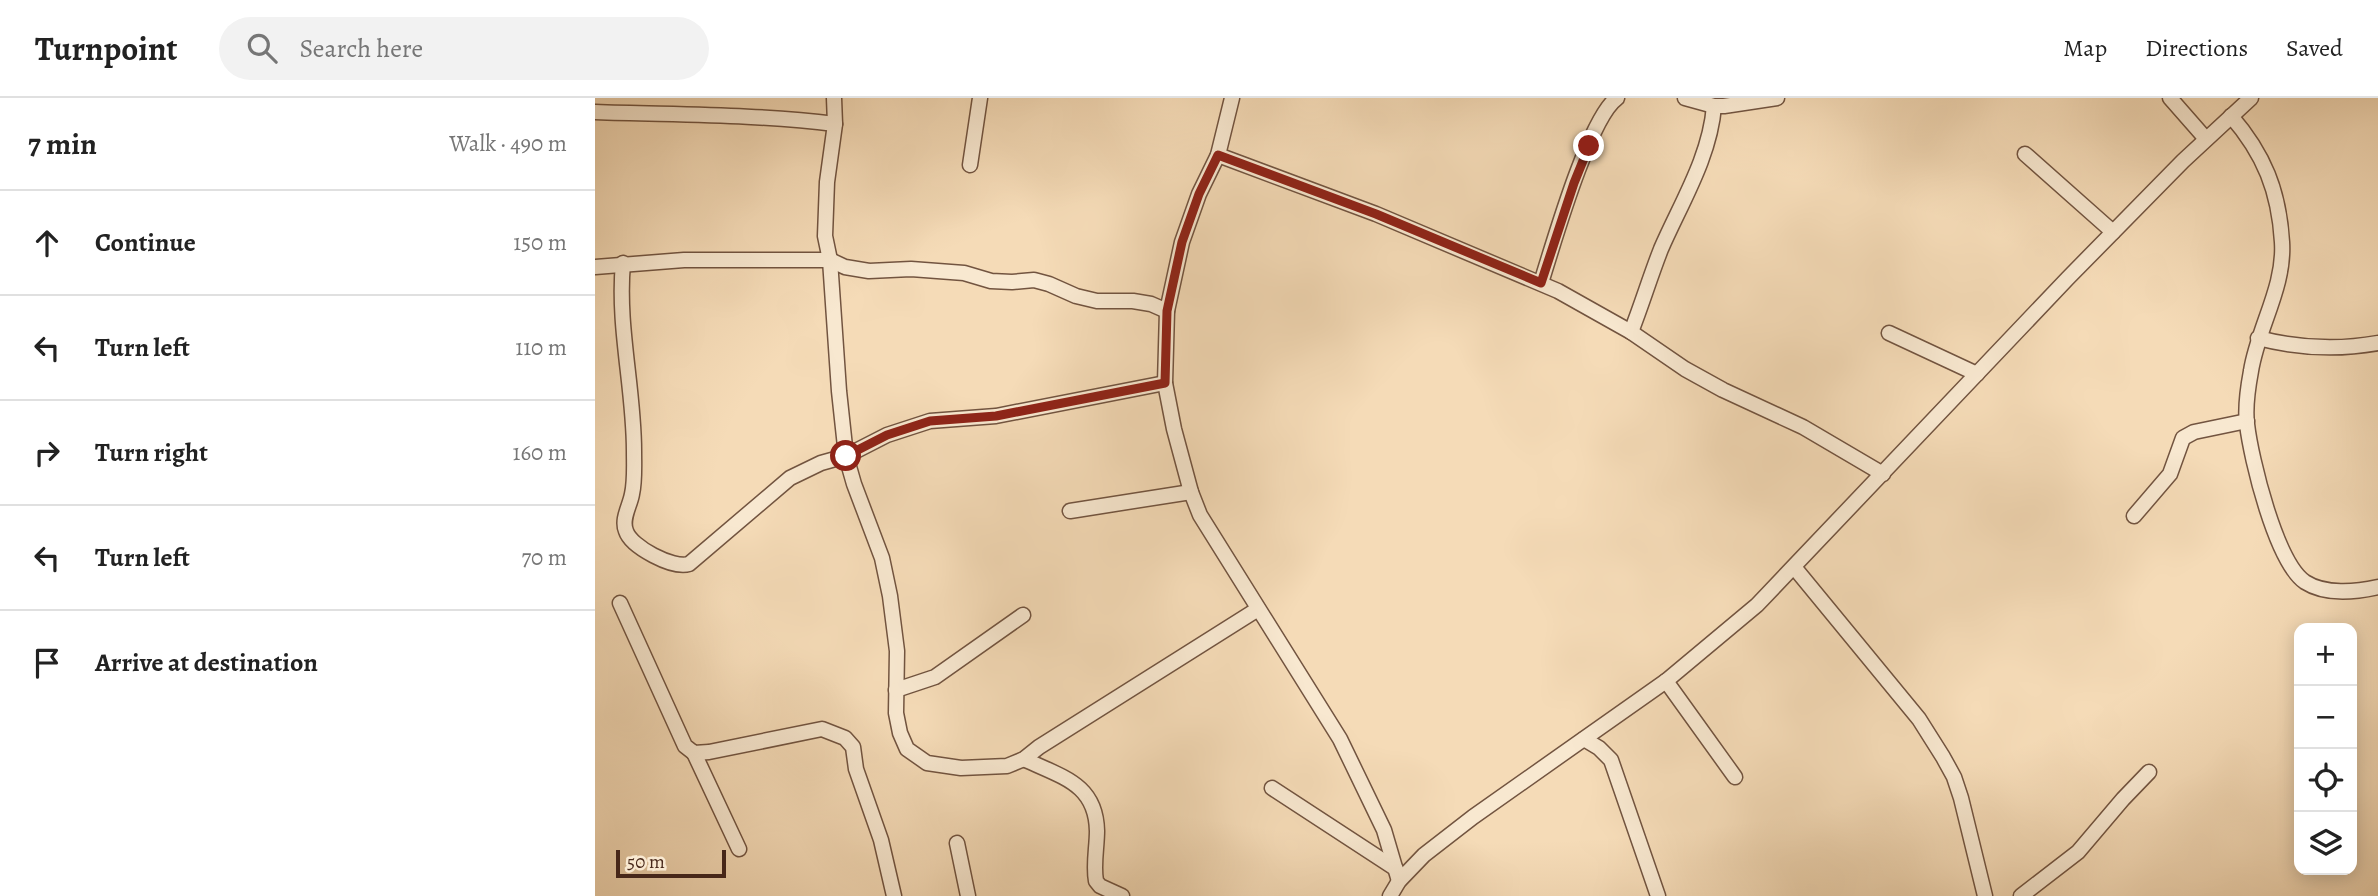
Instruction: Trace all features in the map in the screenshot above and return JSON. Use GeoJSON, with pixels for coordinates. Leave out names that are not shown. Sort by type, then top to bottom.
{"type":"FeatureCollection","features":[{"type":"Feature","properties":{"kind":"street"},"geometry":{"type":"LineString","coordinates":[[834,98],[835,124],[826,198],[825,236],[830,260],[846,456],[882,558],[890,596],[897,651],[896,713],[907,749],[927,763],[961,768],[1007,766],[1024,759],[1258,609]]}},
{"type":"Feature","properties":{"kind":"street"},"geometry":{"type":"LineString","coordinates":[[970,165],[980,98]]}},
{"type":"Feature","properties":{"kind":"street"},"geometry":{"type":"LineString","coordinates":[[1232,98],[1218,155],[1199,194],[1182,242],[1167,311],[1165,383],[1174,429],[1191,492],[1205,525],[1340,739],[1384,830],[1397,875],[1390,896]]}},
{"type":"Feature","properties":{"kind":"street"},"geometry":{"type":"LineString","coordinates":[[1541,283],[1574,183],[1603,113],[1617,98]]}},
{"type":"Feature","properties":{"kind":"street"},"geometry":{"type":"LineString","coordinates":[[1685,98],[1714,106],[1777,98]]}},
{"type":"Feature","properties":{"kind":"street"},"geometry":{"type":"LineString","coordinates":[[2169,98],[2206,139]]}},
{"type":"Feature","properties":{"kind":"street"},"geometry":{"type":"LineString","coordinates":[[1397,875],[1666,681],[1757,605],[2113,232],[2251,98]]}},
{"type":"Feature","properties":{"kind":"street"},"geometry":{"type":"LineString","coordinates":[[1631,332],[1661,250],[1695,177],[1713,121],[1714,106]]}},
{"type":"Feature","properties":{"kind":"street"},"geometry":{"type":"LineString","coordinates":[[595,112],[778,117],[835,124]]}},
{"type":"Feature","properties":{"kind":"street"},"geometry":{"type":"LineString","coordinates":[[2231,116],[2252,140],[2268,171],[2278,202],[2283,244],[2273,301],[2258,338],[2250,372],[2247,421],[2254,467],[2272,526],[2285,555],[2304,581],[2325,590],[2365,590],[2378,587]]}},
{"type":"Feature","properties":{"kind":"street"},"geometry":{"type":"LineString","coordinates":[[1218,155],[1376,214],[1541,283],[1631,332],[1685,369],[1803,427],[1883,474]]}},
{"type":"Feature","properties":{"kind":"street"},"geometry":{"type":"LineString","coordinates":[[2025,155],[2113,232]]}},
{"type":"Feature","properties":{"kind":"street"},"geometry":{"type":"LineString","coordinates":[[595,267],[684,260],[830,260],[845,267],[869,271],[911,269],[964,273],[991,281],[1034,281],[1097,301],[1133,301],[1151,304],[1167,311]]}},
{"type":"Feature","properties":{"kind":"street"},"geometry":{"type":"LineString","coordinates":[[623,263],[623,329],[634,447],[632,493],[624,522],[631,540],[652,555],[676,566],[689,564],[790,478],[821,463],[846,456],[887,435],[930,421],[996,416],[1165,383]]}},
{"type":"Feature","properties":{"kind":"street"},"geometry":{"type":"LineString","coordinates":[[1889,333],[1977,374]]}},
{"type":"Feature","properties":{"kind":"street"},"geometry":{"type":"LineString","coordinates":[[2258,338],[2280,344],[2350,348],[2378,343]]}},
{"type":"Feature","properties":{"kind":"street"},"geometry":{"type":"LineString","coordinates":[[2134,516],[2169,474],[2183,438],[2194,432],[2247,421]]}},
{"type":"Feature","properties":{"kind":"street"},"geometry":{"type":"LineString","coordinates":[[1070,511],[1191,492]]}},
{"type":"Feature","properties":{"kind":"street"},"geometry":{"type":"LineString","coordinates":[[1794,567],[1920,719],[1943,757],[1961,798],[1985,896]]}},
{"type":"Feature","properties":{"kind":"street"},"geometry":{"type":"LineString","coordinates":[[620,603],[685,746],[694,753],[739,849]]}},
{"type":"Feature","properties":{"kind":"street"},"geometry":{"type":"LineString","coordinates":[[896,690],[935,677],[1023,615]]}},
{"type":"Feature","properties":{"kind":"street"},"geometry":{"type":"LineString","coordinates":[[1666,681],[1735,777]]}},
{"type":"Feature","properties":{"kind":"street"},"geometry":{"type":"LineString","coordinates":[[694,753],[822,729],[845,738],[853,747],[856,769],[881,840],[894,896]]}},
{"type":"Feature","properties":{"kind":"street"},"geometry":{"type":"LineString","coordinates":[[1584,739],[1599,748],[1611,760],[1658,896]]}},
{"type":"Feature","properties":{"kind":"street"},"geometry":{"type":"LineString","coordinates":[[1024,759],[1085,791],[1092,803],[1097,828],[1096,881],[1100,886],[1122,896]]}},
{"type":"Feature","properties":{"kind":"street"},"geometry":{"type":"LineString","coordinates":[[2021,896],[2078,852],[2149,772]]}},
{"type":"Feature","properties":{"kind":"street"},"geometry":{"type":"LineString","coordinates":[[1272,788],[1397,875]]}},
{"type":"Feature","properties":{"kind":"street"},"geometry":{"type":"LineString","coordinates":[[957,843],[968,896]]}},
{"type":"Feature","properties":{"kind":"route"},"geometry":{"type":"LineString","coordinates":[[846,456],[887,435],[930,421],[996,416],[1165,383],[1167,311],[1182,242],[1199,194],[1218,155],[1376,214],[1541,283],[1589,146]]}}]}
